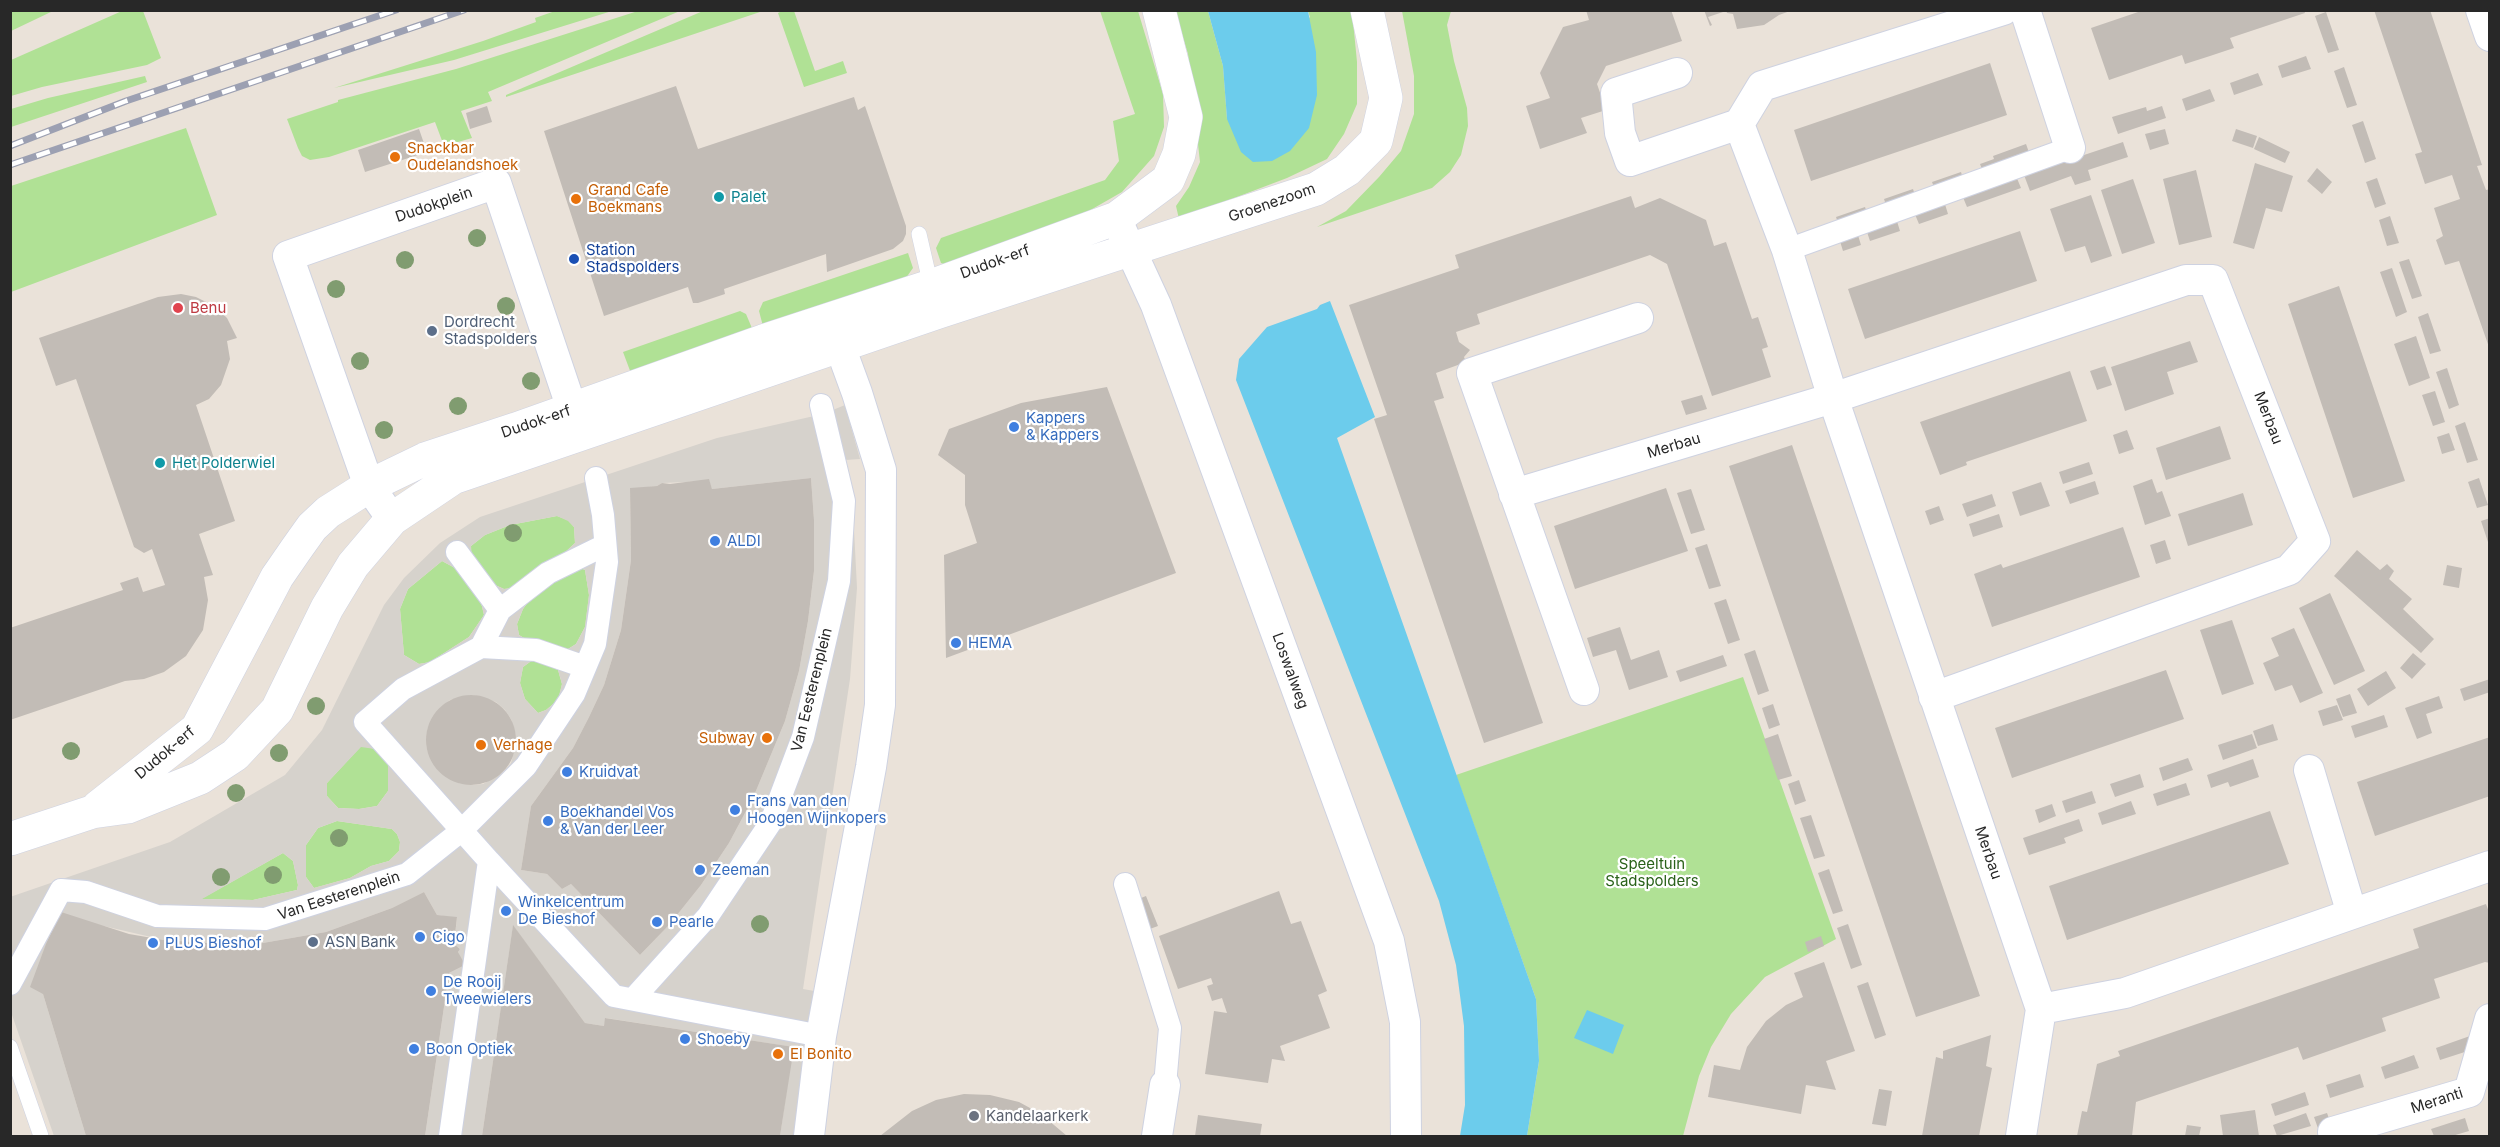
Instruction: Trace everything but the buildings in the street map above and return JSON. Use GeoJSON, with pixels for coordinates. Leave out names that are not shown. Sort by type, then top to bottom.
{"type":"FeatureCollection","features":[{"type":"Feature","properties":{"kind":"street"},"geometry":{"type":"LineString","coordinates":[[1117,218],[1168,180],[1179,154],[1186,117],[1160,10]]}},
{"type":"Feature","properties":{"kind":"street","name":"Groenezoom"},"geometry":{"type":"LineString","coordinates":[[1130,251],[1316,189],[1347,170],[1376,141],[1386,98],[1367,10]]}},
{"type":"Feature","properties":{"kind":"street"},"geometry":{"type":"LineString","coordinates":[[1677,74],[1616,93],[1620,133],[1629,161],[1739,124],[1762,86],[2003,10]]}},
{"type":"Feature","properties":{"kind":"street"},"geometry":{"type":"LineString","coordinates":[[1787,250],[2070,148],[2025,10]]}},
{"type":"Feature","properties":{"kind":"street"},"geometry":{"type":"LineString","coordinates":[[2481,10],[2490,36]]}},
{"type":"Feature","properties":{"kind":"street","name":"Merbau"},"geometry":{"type":"LineString","coordinates":[[1739,124],[1787,250],[1833,398],[2041,1009],[2021,1137]]}},
{"type":"Feature","properties":{"kind":"street","name":"Dudokplein"},"geometry":{"type":"LineString","coordinates":[[392,519],[369,486],[317,324],[288,256],[496,183],[572,409]]}},
{"type":"Feature","properties":{"kind":"street","name":"Loswalweg"},"geometry":{"type":"LineString","coordinates":[[1117,218],[1156,305],[1389,941],[1405,1022],[1406,1137]]}},
{"type":"Feature","properties":{"kind":"street","name":"Dudok-erf"},"geometry":{"type":"LineString","coordinates":[[10,839],[92,812],[128,807],[200,778],[236,756],[277,710],[353,565],[392,519],[453,478],[565,440],[835,332],[931,286],[1117,218]]}},
{"type":"Feature","properties":{"kind":"street","name":"Dudok-erf"},"geometry":{"type":"LineString","coordinates":[[92,812],[197,729],[278,577],[297,548],[312,527],[328,512],[369,486],[425,459],[572,409],[835,332],[1130,251]]}},
{"type":"Feature","properties":{"kind":"street","name":"Merbau"},"geometry":{"type":"LineString","coordinates":[[1514,494],[1833,398],[2186,280],[2213,280],[2315,541],[2289,570],[1934,698]]}},
{"type":"Feature","properties":{"kind":"street"},"geometry":{"type":"LineString","coordinates":[[1584,690],[1472,373],[1638,318]]}},
{"type":"Feature","properties":{"kind":"street"},"geometry":{"type":"LineString","coordinates":[[809,1137],[821,1036],[872,767],[880,705],[881,470],[858,393],[835,332]]}},
{"type":"Feature","properties":{"kind":"street","name":"Van Eesterenplein"},"geometry":{"type":"LineString","coordinates":[[633,999],[708,916],[771,822],[803,737],[839,581],[843,501],[821,405]]}},
{"type":"Feature","properties":{"kind":"street"},"geometry":{"type":"LineString","coordinates":[[565,440],[572,409]]}},
{"type":"Feature","properties":{"kind":"street","name":"Van Eesterenplein"},"geometry":{"type":"LineString","coordinates":[[10,984],[61,890],[86,892],[157,916],[265,919],[407,874],[461,831],[526,766],[574,694],[595,644],[607,562],[596,478]]}},
{"type":"Feature","properties":{"kind":"street"},"geometry":{"type":"LineString","coordinates":[[481,647],[500,610],[548,573],[605,545]]}},
{"type":"Feature","properties":{"kind":"street"},"geometry":{"type":"LineString","coordinates":[[457,552],[500,610]]}},
{"type":"Feature","properties":{"kind":"street"},"geometry":{"type":"LineString","coordinates":[[585,667],[536,650],[481,647],[403,689],[364,722],[461,831],[614,996],[821,1036]]}},
{"type":"Feature","properties":{"kind":"street"},"geometry":{"type":"LineString","coordinates":[[2309,770],[2352,914]]}},
{"type":"Feature","properties":{"kind":"street"},"geometry":{"type":"LineString","coordinates":[[450,1137],[489,861]]}},
{"type":"Feature","properties":{"kind":"street"},"geometry":{"type":"LineString","coordinates":[[2041,1009],[2125,993],[2352,914],[2488,870]]}},
{"type":"Feature","properties":{"kind":"street"},"geometry":{"type":"LineString","coordinates":[[1125,884],[1170,1028],[1157,1137]]}},
{"type":"Feature","properties":{"kind":"street","name":"Meranti"},"geometry":{"type":"LineString","coordinates":[[2333,1132],[2469,1092],[2490,1019]]}},
{"type":"Feature","properties":{"kind":"lane"},"geometry":{"type":"LineString","coordinates":[[920,234],[931,286]]}},
{"type":"Feature","properties":{"kind":"lane"},"geometry":{"type":"LineString","coordinates":[[10,1047],[41,1137]]}},
{"type":"Feature","properties":{"kind":"green space"},"geometry":{"type":"Polygon","coordinates":[[[11,10],[53,10],[53,11],[11,31],[11,10]]]}},
{"type":"Feature","properties":{"kind":"green space"},"geometry":{"type":"Polygon","coordinates":[[[558,10],[612,11],[454,60],[334,88],[483,41],[536,22],[535,18],[558,10]]]}},
{"type":"Feature","properties":{"kind":"green space"},"geometry":{"type":"Polygon","coordinates":[[[122,11],[143,11],[161,58],[147,65],[42,87],[11,96],[11,60],[122,11]]]}},
{"type":"Feature","properties":{"kind":"green space"},"geometry":{"type":"Polygon","coordinates":[[[638,11],[680,11],[488,92],[492,101],[461,111],[472,138],[444,146],[435,122],[329,157],[310,160],[302,156],[287,119],[338,102],[338,100],[456,69],[638,11]]]}},
{"type":"Feature","properties":{"kind":"green space"},"geometry":{"type":"Polygon","coordinates":[[[703,11],[763,11],[506,97],[506,95],[703,11]]]}},
{"type":"Feature","properties":{"kind":"green space"},"geometry":{"type":"Polygon","coordinates":[[[794,11],[815,71],[843,61],[847,73],[804,87],[778,13],[794,11]]]}},
{"type":"Feature","properties":{"kind":"green space"},"geometry":{"type":"Polygon","coordinates":[[[1100,11],[1138,11],[1163,94],[1164,127],[1154,156],[1122,192],[1066,224],[949,266],[941,263],[936,248],[941,238],[1105,180],[1119,161],[1113,121],[1135,114],[1100,11]]]}},
{"type":"Feature","properties":{"kind":"green space"},"geometry":{"type":"Polygon","coordinates":[[[1175,11],[1208,11],[1223,66],[1227,119],[1310,17],[1308,11],[1352,11],[1357,62],[1357,104],[1344,134],[1327,159],[1287,178],[1179,219],[1176,206],[1189,187],[1200,162],[1188,54],[1175,11]]]}},
{"type":"Feature","properties":{"kind":"green space"},"geometry":{"type":"Polygon","coordinates":[[[1402,11],[1451,11],[1447,25],[1467,108],[1468,126],[1461,155],[1450,172],[1432,188],[1317,227],[1346,211],[1401,151],[1414,114],[1414,76],[1402,11]]]}},
{"type":"Feature","properties":{"kind":"green space"},"geometry":{"type":"Polygon","coordinates":[[[145,76],[147,82],[11,127],[11,109],[48,98],[145,76]]]}},
{"type":"Feature","properties":{"kind":"green space"},"geometry":{"type":"Polygon","coordinates":[[[186,128],[217,215],[11,292],[11,186],[186,128]]]}},
{"type":"Feature","properties":{"kind":"green space"},"geometry":{"type":"Polygon","coordinates":[[[908,253],[913,268],[903,282],[764,330],[759,311],[763,302],[908,253]]]}},
{"type":"Feature","properties":{"kind":"green space"},"geometry":{"type":"Polygon","coordinates":[[[740,311],[746,314],[754,333],[632,376],[623,352],[740,311]]]}},
{"type":"Feature","properties":{"kind":"green space"},"geometry":{"type":"Polygon","coordinates":[[[557,516],[568,520],[574,527],[575,543],[560,557],[512,588],[504,589],[482,579],[472,567],[471,546],[485,535],[510,525],[557,516]]]}},
{"type":"Feature","properties":{"kind":"green space"},"geometry":{"type":"Polygon","coordinates":[[[442,561],[455,568],[479,594],[484,615],[469,637],[430,662],[419,664],[404,655],[400,609],[408,589],[442,561]]]}},
{"type":"Feature","properties":{"kind":"green space"},"geometry":{"type":"Polygon","coordinates":[[[578,567],[585,570],[589,595],[585,627],[576,644],[568,649],[553,650],[534,644],[519,635],[517,624],[523,609],[536,591],[578,567]]]}},
{"type":"Feature","properties":{"kind":"green space"},"geometry":{"type":"Polygon","coordinates":[[[534,659],[558,670],[562,684],[558,700],[546,710],[538,713],[525,699],[520,683],[523,667],[534,659]]]}},
{"type":"Feature","properties":{"kind":"green space","name":"Speeltuin Stadspolders"},"geometry":{"type":"Polygon","coordinates":[[[1743,677],[1836,939],[1765,977],[1731,1014],[1711,1047],[1699,1076],[1683,1136],[1527,1136],[1539,1061],[1536,999],[1456,775],[1743,677]]]}},
{"type":"Feature","properties":{"kind":"green space"},"geometry":{"type":"Polygon","coordinates":[[[361,746],[381,750],[388,761],[388,791],[377,806],[359,809],[338,808],[327,796],[327,783],[361,746]]]}},
{"type":"Feature","properties":{"kind":"green space"},"geometry":{"type":"Polygon","coordinates":[[[337,821],[392,829],[400,842],[399,851],[389,861],[371,866],[350,878],[314,888],[306,877],[306,845],[318,828],[337,821]]]}},
{"type":"Feature","properties":{"kind":"green space"},"geometry":{"type":"Polygon","coordinates":[[[283,853],[293,861],[297,890],[253,900],[201,899],[283,853]]]}},
{"type":"Feature","properties":{"kind":"shaded area"},"geometry":{"type":"Polygon","coordinates":[[[845,405],[860,459],[845,460],[853,510],[857,588],[850,679],[803,989],[820,992],[799,1136],[780,1136],[793,1047],[606,1018],[604,1026],[585,1023],[513,926],[482,1136],[425,1136],[449,973],[463,966],[458,952],[460,949],[454,944],[457,918],[437,915],[424,892],[392,908],[326,932],[257,944],[234,945],[164,940],[95,924],[50,938],[45,949],[43,994],[86,1136],[54,1136],[11,1012],[10,897],[170,842],[285,775],[322,730],[384,605],[404,578],[440,543],[480,517],[717,438],[823,414],[845,405]],[[811,478],[712,489],[709,481],[662,483],[657,486],[630,489],[631,560],[621,630],[604,685],[589,717],[573,748],[531,806],[521,870],[547,874],[562,889],[571,884],[640,955],[669,925],[701,885],[729,843],[753,798],[785,721],[799,671],[808,621],[814,571],[811,478]],[[557,516],[510,525],[485,535],[471,546],[472,567],[482,579],[504,589],[512,588],[560,557],[575,543],[574,527],[557,516]],[[442,561],[408,589],[400,609],[404,655],[419,664],[430,662],[469,637],[484,615],[479,594],[455,568],[442,561]],[[578,567],[536,591],[523,609],[517,624],[519,635],[534,644],[553,650],[568,649],[576,644],[585,627],[589,595],[585,570],[578,567]],[[534,659],[523,667],[520,683],[525,699],[538,713],[546,710],[558,700],[562,684],[558,670],[534,659]],[[473,695],[450,700],[441,707],[428,727],[426,738],[427,750],[439,771],[459,783],[471,785],[483,784],[503,772],[511,763],[517,740],[511,719],[505,710],[496,702],[473,695]],[[361,747],[327,783],[327,796],[338,808],[359,809],[377,806],[388,791],[388,761],[382,750],[361,747]],[[337,821],[318,828],[306,845],[306,877],[314,888],[350,878],[371,866],[389,861],[399,851],[400,842],[397,834],[392,829],[337,821]],[[283,853],[202,899],[253,900],[297,890],[293,861],[283,853]]]}},
{"type":"Feature","properties":{"kind":"water"},"geometry":{"type":"Polygon","coordinates":[[[1208,11],[1308,11],[1316,52],[1317,95],[1309,128],[1290,151],[1272,161],[1253,162],[1241,152],[1227,119],[1223,66],[1208,11]]]}},
{"type":"Feature","properties":{"kind":"water"},"geometry":{"type":"Polygon","coordinates":[[[1330,301],[1375,417],[1337,438],[1536,999],[1539,1061],[1527,1136],[1460,1136],[1465,1105],[1464,1026],[1456,965],[1439,901],[1236,380],[1239,359],[1267,327],[1317,309],[1320,305],[1330,301]]]}},
{"type":"Feature","properties":{"kind":"water"},"geometry":{"type":"Polygon","coordinates":[[[1587,1010],[1624,1025],[1613,1054],[1574,1038],[1587,1010]]]}},
{"type":"Feature","properties":{"kind":"railway"},"geometry":{"type":"LineString","coordinates":[[10,146],[126,101],[396,10]]}},
{"type":"Feature","properties":{"kind":"railway"},"geometry":{"type":"LineString","coordinates":[[10,165],[464,10]]}},
{"type":"Feature","properties":{"kind":"place","name":"Snackbar Oudelandshoek"},"geometry":{"type":"Point","coordinates":[395,157]}},
{"type":"Feature","properties":{"kind":"place","name":"Palet"},"geometry":{"type":"Point","coordinates":[719,197]}},
{"type":"Feature","properties":{"kind":"place","name":"Grand Cafe Boekmans"},"geometry":{"type":"Point","coordinates":[576,199]}},
{"type":"Feature","properties":{"kind":"place","name":"Station Stadspolders"},"geometry":{"type":"Point","coordinates":[574,259]}},
{"type":"Feature","properties":{"kind":"place","name":"Benu"},"geometry":{"type":"Point","coordinates":[178,308]}},
{"type":"Feature","properties":{"kind":"place","name":"Dordrecht Stadspolders"},"geometry":{"type":"Point","coordinates":[432,331]}},
{"type":"Feature","properties":{"kind":"place","name":"Kappers & Kappers"},"geometry":{"type":"Point","coordinates":[1014,427]}},
{"type":"Feature","properties":{"kind":"place","name":"Het Polderwiel"},"geometry":{"type":"Point","coordinates":[160,463]}},
{"type":"Feature","properties":{"kind":"place","name":"ALDI"},"geometry":{"type":"Point","coordinates":[715,541]}},
{"type":"Feature","properties":{"kind":"place","name":"HEMA"},"geometry":{"type":"Point","coordinates":[956,643]}},
{"type":"Feature","properties":{"kind":"place","name":"Subway"},"geometry":{"type":"Point","coordinates":[767,738]}},
{"type":"Feature","properties":{"kind":"place","name":"Verhage"},"geometry":{"type":"Point","coordinates":[481,745]}},
{"type":"Feature","properties":{"kind":"place","name":"Kruidvat"},"geometry":{"type":"Point","coordinates":[567,772]}},
{"type":"Feature","properties":{"kind":"place","name":"Frans van den Hoogen Wijnkopers"},"geometry":{"type":"Point","coordinates":[735,810]}},
{"type":"Feature","properties":{"kind":"place","name":"Boekhandel Vos & Van der Leer"},"geometry":{"type":"Point","coordinates":[548,821]}},
{"type":"Feature","properties":{"kind":"place","name":"Zeeman"},"geometry":{"type":"Point","coordinates":[700,870]}},
{"type":"Feature","properties":{"kind":"place","name":"Winkelcentrum De Bieshof"},"geometry":{"type":"Point","coordinates":[506,911]}},
{"type":"Feature","properties":{"kind":"place","name":"Pearle"},"geometry":{"type":"Point","coordinates":[657,922]}},
{"type":"Feature","properties":{"kind":"place","name":"Cigo"},"geometry":{"type":"Point","coordinates":[420,937]}},
{"type":"Feature","properties":{"kind":"place","name":"ASN Bank"},"geometry":{"type":"Point","coordinates":[313,942]}},
{"type":"Feature","properties":{"kind":"place","name":"PLUS Bieshof"},"geometry":{"type":"Point","coordinates":[153,943]}},
{"type":"Feature","properties":{"kind":"place","name":"De Rooij Tweewielers"},"geometry":{"type":"Point","coordinates":[431,991]}},
{"type":"Feature","properties":{"kind":"place","name":"Shoeby"},"geometry":{"type":"Point","coordinates":[685,1039]}},
{"type":"Feature","properties":{"kind":"place","name":"Boon Optiek"},"geometry":{"type":"Point","coordinates":[414,1049]}},
{"type":"Feature","properties":{"kind":"place","name":"El Bonito"},"geometry":{"type":"Point","coordinates":[778,1054]}},
{"type":"Feature","properties":{"kind":"place","name":"Kandelaarkerk"},"geometry":{"type":"Point","coordinates":[974,1116]}}]}
